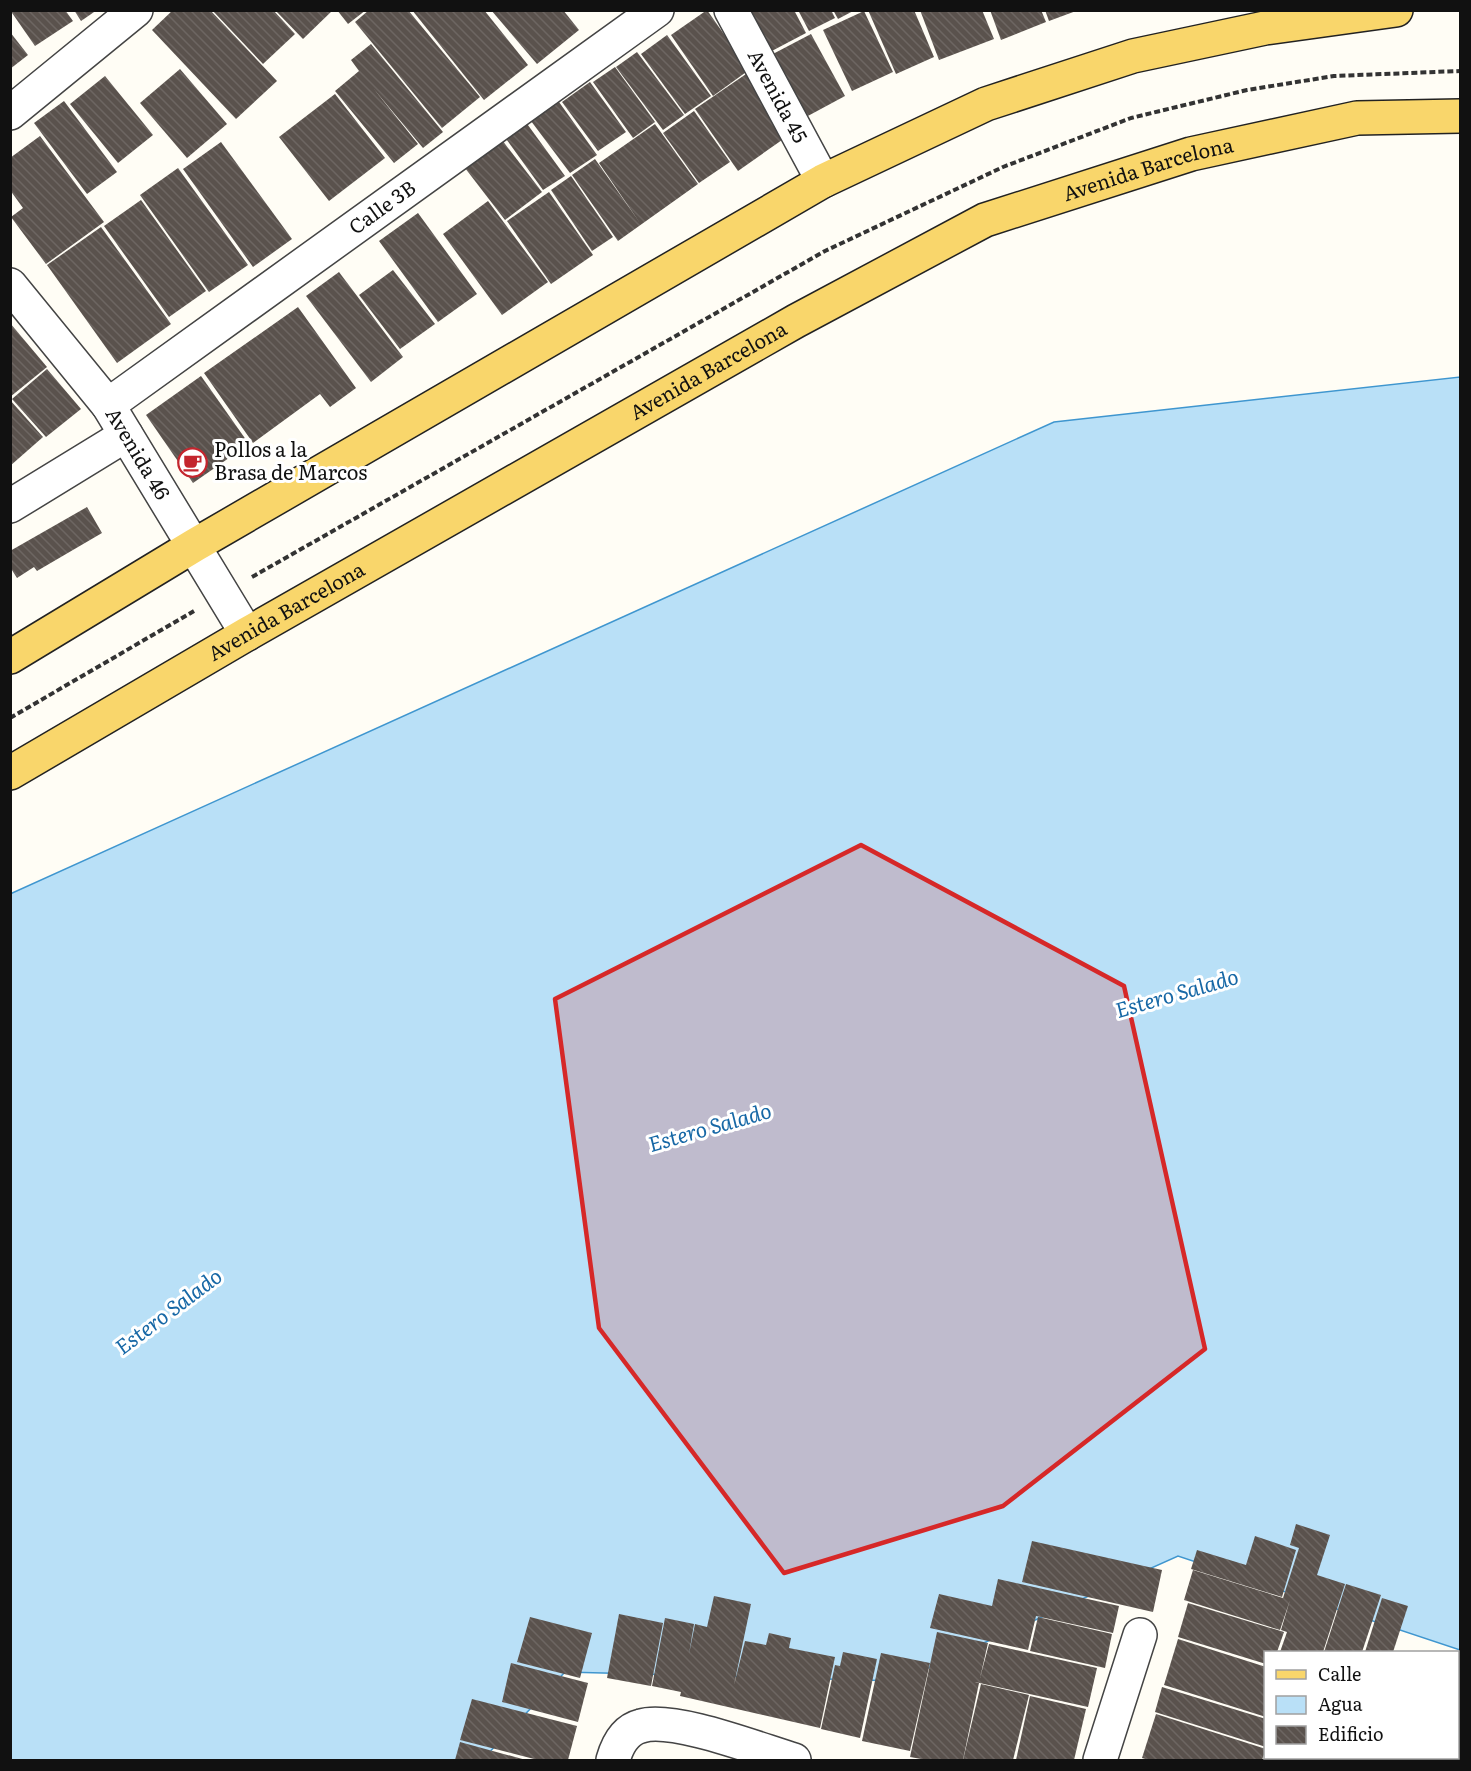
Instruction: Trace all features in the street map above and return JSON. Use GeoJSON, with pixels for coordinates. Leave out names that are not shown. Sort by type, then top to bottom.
{"type":"FeatureCollection","features":[{"type":"Feature","properties":{"kind":"main road"},"geometry":{"type":"LineString","coordinates":[[10,657],[195,545],[823,181],[986,104],[1133,56],[1265,28],[1396,10]]}},
{"type":"Feature","properties":{"kind":"main road","name":"Avenida Barcelona"},"geometry":{"type":"LineString","coordinates":[[10,773],[246,634],[796,321],[985,220],[1191,154],[1357,118],[1461,116]]}},
{"type":"Feature","properties":{"kind":"street"},"geometry":{"type":"LineString","coordinates":[[10,113],[136,10]]}},
{"type":"Feature","properties":{"kind":"street","name":"Calle 3B"},"geometry":{"type":"LineString","coordinates":[[108,405],[657,10]]}},
{"type":"Feature","properties":{"kind":"street","name":"Avenida 45"},"geometry":{"type":"LineString","coordinates":[[731,10],[823,181]]}},
{"type":"Feature","properties":{"kind":"street","name":"Avenida 46"},"geometry":{"type":"LineString","coordinates":[[10,285],[108,405],[195,545],[246,634]]}},
{"type":"Feature","properties":{"kind":"street"},"geometry":{"type":"LineString","coordinates":[[10,506],[126,435]]}},
{"type":"Feature","properties":{"kind":"street"},"geometry":{"type":"LineString","coordinates":[[1100,1761],[1140,1635]]}},
{"type":"Feature","properties":{"kind":"street"},"geometry":{"type":"LineString","coordinates":[[614,1755],[626,1735],[640,1726],[661,1724],[686,1728],[794,1761]]}},
{"type":"Feature","properties":{"kind":"highlighted area"},"geometry":{"type":"Polygon","coordinates":[[[861,845],[1124,986],[1205,1349],[1003,1506],[784,1573],[599,1328],[555,999],[861,845]]]}},
{"type":"Feature","properties":{"kind":"water","name":"Estero Salado"},"geometry":{"type":"Polygon","coordinates":[[[1460,377],[1460,1650],[1178,1556],[899,1681],[565,1672],[482,1760],[11,1760],[10,894],[1054,422],[1460,377]]]}},
{"type":"Feature","properties":{"kind":"building"},"geometry":{"type":"Polygon","coordinates":[[[10,10],[65,10],[73,21],[35,46],[10,10]]]}},
{"type":"Feature","properties":{"kind":"building"},"geometry":{"type":"Polygon","coordinates":[[[74,10],[97,10],[81,21],[74,10]]]}},
{"type":"Feature","properties":{"kind":"building"},"geometry":{"type":"Polygon","coordinates":[[[173,10],[210,10],[277,81],[236,119],[152,30],[173,10]]]}},
{"type":"Feature","properties":{"kind":"building"},"geometry":{"type":"Polygon","coordinates":[[[212,10],[273,10],[295,34],[263,64],[212,10]]]}},
{"type":"Feature","properties":{"kind":"building"},"geometry":{"type":"Polygon","coordinates":[[[275,10],[333,10],[303,39],[275,10]]]}},
{"type":"Feature","properties":{"kind":"building"},"geometry":{"type":"Polygon","coordinates":[[[337,10],[366,10],[348,24],[337,10]]]}},
{"type":"Feature","properties":{"kind":"building"},"geometry":{"type":"Polygon","coordinates":[[[369,10],[408,10],[480,97],[442,128],[355,22],[369,10]]]}},
{"type":"Feature","properties":{"kind":"building"},"geometry":{"type":"Polygon","coordinates":[[[412,10],[484,10],[528,65],[484,100],[412,10]]]}},
{"type":"Feature","properties":{"kind":"building"},"geometry":{"type":"Polygon","coordinates":[[[491,10],[563,10],[579,30],[537,64],[491,10]]]}},
{"type":"Feature","properties":{"kind":"building"},"geometry":{"type":"Polygon","coordinates":[[[707,10],[749,70],[713,96],[671,35],[707,10]]]}},
{"type":"Feature","properties":{"kind":"building"},"geometry":{"type":"Polygon","coordinates":[[[745,10],[794,10],[806,33],[768,53],[745,10]]]}},
{"type":"Feature","properties":{"kind":"building"},"geometry":{"type":"Polygon","coordinates":[[[798,10],[831,10],[835,18],[809,31],[798,10]]]}},
{"type":"Feature","properties":{"kind":"building"},"geometry":{"type":"Polygon","coordinates":[[[833,10],[855,10],[838,19],[833,10]]]}},
{"type":"Feature","properties":{"kind":"building"},"geometry":{"type":"Polygon","coordinates":[[[868,10],[914,10],[934,57],[896,74],[868,10]]]}},
{"type":"Feature","properties":{"kind":"building"},"geometry":{"type":"Polygon","coordinates":[[[920,10],[982,10],[994,39],[939,60],[920,10]]]}},
{"type":"Feature","properties":{"kind":"building"},"geometry":{"type":"Polygon","coordinates":[[[990,10],[1041,10],[1046,22],[1001,40],[990,10]]]}},
{"type":"Feature","properties":{"kind":"building"},"geometry":{"type":"Polygon","coordinates":[[[1045,10],[1076,10],[1076,11],[1049,21],[1045,10]]]}},
{"type":"Feature","properties":{"kind":"building"},"geometry":{"type":"Polygon","coordinates":[[[864,11],[893,72],[852,91],[823,30],[864,11]]]}},
{"type":"Feature","properties":{"kind":"building"},"geometry":{"type":"Polygon","coordinates":[[[10,32],[28,55],[10,69],[10,32]]]}},
{"type":"Feature","properties":{"kind":"building"},"geometry":{"type":"Polygon","coordinates":[[[811,34],[845,96],[806,117],[771,55],[811,34]]]}},
{"type":"Feature","properties":{"kind":"building"},"geometry":{"type":"Polygon","coordinates":[[[667,35],[711,96],[685,114],[641,54],[667,35]]]}},
{"type":"Feature","properties":{"kind":"building"},"geometry":{"type":"Polygon","coordinates":[[[371,44],[443,132],[423,148],[373,88],[418,144],[394,163],[335,91],[359,71],[351,60],[371,44]]]}},
{"type":"Feature","properties":{"kind":"building"},"geometry":{"type":"Polygon","coordinates":[[[637,52],[684,115],[663,130],[616,67],[637,52]]]}},
{"type":"Feature","properties":{"kind":"building"},"geometry":{"type":"Polygon","coordinates":[[[615,67],[655,122],[633,138],[593,82],[615,67]]]}},
{"type":"Feature","properties":{"kind":"building"},"geometry":{"type":"Polygon","coordinates":[[[180,69],[227,124],[187,158],[140,103],[180,69]]]}},
{"type":"Feature","properties":{"kind":"building"},"geometry":{"type":"Polygon","coordinates":[[[749,72],[792,133],[738,171],[695,109],[749,72]]]}},
{"type":"Feature","properties":{"kind":"building"},"geometry":{"type":"Polygon","coordinates":[[[105,76],[153,135],[118,163],[70,104],[105,76]]]}},
{"type":"Feature","properties":{"kind":"building"},"geometry":{"type":"Polygon","coordinates":[[[590,82],[626,132],[598,151],[562,102],[590,82]]]}},
{"type":"Feature","properties":{"kind":"building"},"geometry":{"type":"Polygon","coordinates":[[[335,94],[385,158],[329,201],[279,137],[335,94]]]}},
{"type":"Feature","properties":{"kind":"building"},"geometry":{"type":"Polygon","coordinates":[[[64,101],[117,172],[87,194],[34,123],[64,101]]]}},
{"type":"Feature","properties":{"kind":"building"},"geometry":{"type":"Polygon","coordinates":[[[559,102],[597,155],[570,173],[531,121],[559,102]]]}},
{"type":"Feature","properties":{"kind":"building"},"geometry":{"type":"Polygon","coordinates":[[[694,111],[730,162],[699,183],[663,133],[694,111]]]}},
{"type":"Feature","properties":{"kind":"building"},"geometry":{"type":"Polygon","coordinates":[[[525,121],[565,176],[543,190],[504,136],[525,121]]]}},
{"type":"Feature","properties":{"kind":"building"},"geometry":{"type":"Polygon","coordinates":[[[655,124],[698,184],[618,241],[572,175],[595,159],[640,223],[599,163],[655,124]]]}},
{"type":"Feature","properties":{"kind":"building"},"geometry":{"type":"Polygon","coordinates":[[[40,136],[104,222],[46,264],[11,217],[23,208],[10,190],[10,158],[40,136]]]}},
{"type":"Feature","properties":{"kind":"building"},"geometry":{"type":"Polygon","coordinates":[[[502,140],[542,192],[505,220],[465,168],[502,140]]]}},
{"type":"Feature","properties":{"kind":"building"},"geometry":{"type":"Polygon","coordinates":[[[221,142],[292,239],[253,267],[183,169],[221,142]]]}},
{"type":"Feature","properties":{"kind":"building"},"geometry":{"type":"Polygon","coordinates":[[[178,168],[248,265],[209,292],[140,195],[178,168]]]}},
{"type":"Feature","properties":{"kind":"building"},"geometry":{"type":"Polygon","coordinates":[[[571,176],[613,237],[592,251],[551,190],[571,176]]]}},
{"type":"Feature","properties":{"kind":"building"},"geometry":{"type":"Polygon","coordinates":[[[549,192],[593,255],[551,284],[507,221],[549,192]]]}},
{"type":"Feature","properties":{"kind":"building"},"geometry":{"type":"Polygon","coordinates":[[[141,200],[206,291],[169,317],[104,226],[141,200]]]}},
{"type":"Feature","properties":{"kind":"building"},"geometry":{"type":"Polygon","coordinates":[[[488,201],[548,282],[502,315],[443,234],[488,201]]]}},
{"type":"Feature","properties":{"kind":"building"},"geometry":{"type":"Polygon","coordinates":[[[418,213],[477,294],[438,322],[379,241],[418,213]]]}},
{"type":"Feature","properties":{"kind":"building"},"geometry":{"type":"Polygon","coordinates":[[[101,227],[171,324],[117,363],[47,265],[101,227]]]}},
{"type":"Feature","properties":{"kind":"building"},"geometry":{"type":"Polygon","coordinates":[[[393,270],[435,324],[400,349],[359,295],[393,270]]]}},
{"type":"Feature","properties":{"kind":"building"},"geometry":{"type":"Polygon","coordinates":[[[339,272],[403,357],[371,382],[306,296],[339,272]]]}},
{"type":"Feature","properties":{"kind":"building"},"geometry":{"type":"Polygon","coordinates":[[[298,307],[356,388],[330,407],[320,394],[253,443],[204,373],[298,307]]]}},
{"type":"Feature","properties":{"kind":"building"},"geometry":{"type":"Polygon","coordinates":[[[10,323],[47,367],[10,397],[10,323]]]}},
{"type":"Feature","properties":{"kind":"building"},"geometry":{"type":"Polygon","coordinates":[[[47,369],[81,409],[46,437],[12,399],[47,369]]]}},
{"type":"Feature","properties":{"kind":"building"},"geometry":{"type":"Polygon","coordinates":[[[201,376],[249,444],[193,483],[146,415],[201,376]]]}},
{"type":"Feature","properties":{"kind":"building"},"geometry":{"type":"Polygon","coordinates":[[[10,400],[43,437],[10,466],[10,400]]]}},
{"type":"Feature","properties":{"kind":"building"},"geometry":{"type":"Polygon","coordinates":[[[87,507],[102,533],[37,571],[34,567],[17,578],[10,567],[10,551],[87,507]]]}},
{"type":"Feature","properties":{"kind":"building"},"geometry":{"type":"Polygon","coordinates":[[[1296,1524],[1330,1535],[1317,1575],[1345,1584],[1323,1651],[1280,1651],[1287,1632],[1281,1630],[1290,1600],[1280,1630],[1184,1600],[1193,1570],[1283,1598],[1299,1548],[1290,1545],[1296,1524]]]}},
{"type":"Feature","properties":{"kind":"building"},"geometry":{"type":"Polygon","coordinates":[[[1255,1536],[1296,1550],[1282,1597],[1191,1569],[1197,1550],[1246,1565],[1255,1536]]]}},
{"type":"Feature","properties":{"kind":"building"},"geometry":{"type":"Polygon","coordinates":[[[1032,1541],[1162,1570],[1153,1612],[1022,1582],[1032,1541]]]}},
{"type":"Feature","properties":{"kind":"building"},"geometry":{"type":"Polygon","coordinates":[[[998,1579],[1119,1606],[1113,1633],[1036,1616],[1028,1650],[930,1628],[939,1594],[992,1606],[998,1579]]]}},
{"type":"Feature","properties":{"kind":"building"},"geometry":{"type":"Polygon","coordinates":[[[1346,1584],[1381,1595],[1362,1651],[1324,1651],[1346,1584]]]}},
{"type":"Feature","properties":{"kind":"building"},"geometry":{"type":"Polygon","coordinates":[[[714,1596],[751,1604],[734,1685],[745,1641],[766,1645],[769,1633],[791,1638],[789,1648],[835,1657],[820,1728],[680,1696],[681,1692],[652,1686],[665,1618],[694,1624],[689,1654],[695,1624],[707,1627],[714,1596]]]}},
{"type":"Feature","properties":{"kind":"building"},"geometry":{"type":"Polygon","coordinates":[[[1382,1598],[1408,1606],[1393,1651],[1365,1651],[1382,1598]]]}},
{"type":"Feature","properties":{"kind":"building"},"geometry":{"type":"Polygon","coordinates":[[[1188,1603],[1284,1632],[1277,1651],[1264,1651],[1264,1663],[1178,1637],[1188,1603]]]}},
{"type":"Feature","properties":{"kind":"building"},"geometry":{"type":"Polygon","coordinates":[[[619,1614],[663,1623],[651,1686],[607,1678],[619,1614]]]}},
{"type":"Feature","properties":{"kind":"building"},"geometry":{"type":"Polygon","coordinates":[[[530,1617],[592,1633],[580,1678],[517,1662],[530,1617]]]}},
{"type":"Feature","properties":{"kind":"building"},"geometry":{"type":"Polygon","coordinates":[[[1038,1617],[1112,1634],[1105,1668],[1030,1651],[1038,1617]]]}},
{"type":"Feature","properties":{"kind":"building"},"geometry":{"type":"Polygon","coordinates":[[[937,1632],[988,1643],[980,1678],[989,1644],[1097,1668],[1088,1707],[975,1682],[979,1683],[963,1760],[927,1760],[910,1757],[937,1632]]]}},
{"type":"Feature","properties":{"kind":"building"},"geometry":{"type":"Polygon","coordinates":[[[1178,1639],[1264,1666],[1264,1716],[1164,1685],[1178,1639]]]}},
{"type":"Feature","properties":{"kind":"building"},"geometry":{"type":"Polygon","coordinates":[[[843,1652],[877,1659],[860,1738],[821,1729],[835,1665],[840,1666],[843,1652]]]}},
{"type":"Feature","properties":{"kind":"building"},"geometry":{"type":"Polygon","coordinates":[[[881,1653],[930,1663],[910,1751],[862,1741],[881,1653]]]}},
{"type":"Feature","properties":{"kind":"building"},"geometry":{"type":"Polygon","coordinates":[[[511,1663],[588,1683],[578,1722],[502,1702],[511,1663]]]}},
{"type":"Feature","properties":{"kind":"building"},"geometry":{"type":"Polygon","coordinates":[[[981,1684],[1029,1695],[1013,1760],[963,1760],[981,1684]]]}},
{"type":"Feature","properties":{"kind":"building"},"geometry":{"type":"Polygon","coordinates":[[[1162,1687],[1264,1718],[1264,1746],[1155,1712],[1162,1687]]]}},
{"type":"Feature","properties":{"kind":"building"},"geometry":{"type":"Polygon","coordinates":[[[1030,1696],[1086,1709],[1074,1760],[1016,1760],[1030,1696]]]}},
{"type":"Feature","properties":{"kind":"building"},"geometry":{"type":"Polygon","coordinates":[[[472,1699],[577,1726],[568,1760],[538,1760],[460,1740],[472,1699]]]}},
{"type":"Feature","properties":{"kind":"building"},"geometry":{"type":"Polygon","coordinates":[[[1156,1714],[1264,1748],[1262,1760],[1149,1760],[1142,1758],[1156,1714]]]}},
{"type":"Feature","properties":{"kind":"building"},"geometry":{"type":"Polygon","coordinates":[[[460,1742],[526,1760],[455,1760],[460,1742]]]}},
{"type":"Feature","properties":{"kind":"building"},"geometry":{"type":"Polygon","coordinates":[[[1265,1759],[1318,1759],[1317,1760],[1265,1759]]]}},
{"type":"Feature","properties":{"kind":"building"},"geometry":{"type":"Polygon","coordinates":[[[1320,1759],[1398,1759],[1398,1760],[1320,1759]]]}},
{"type":"Feature","properties":{"kind":"place","name":"Pollos a la Brasa de Marcos"},"geometry":{"type":"Point","coordinates":[193,462]}}]}
